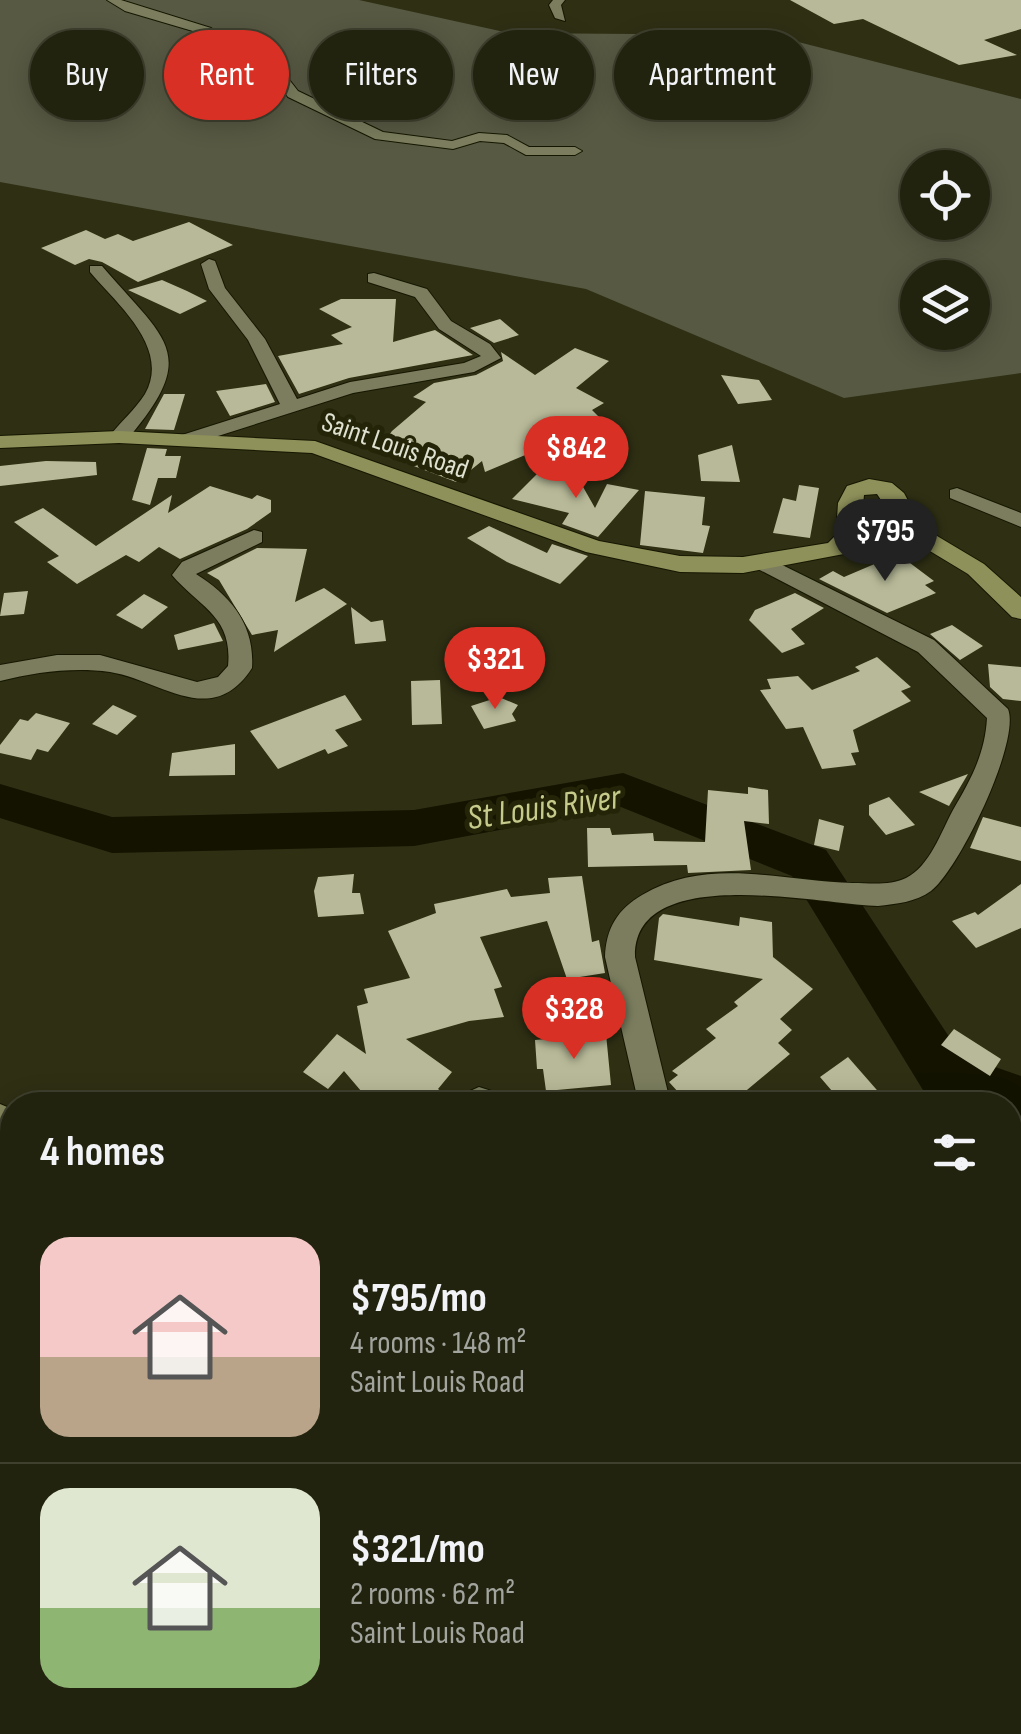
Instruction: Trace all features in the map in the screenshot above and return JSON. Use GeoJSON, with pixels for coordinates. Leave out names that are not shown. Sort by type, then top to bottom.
{"type":"FeatureCollection","features":[{"type":"Feature","properties":{"kind":"main road","name":"Saint Louis Road"},"geometry":{"type":"LineString","coordinates":[[0,442],[119,437],[315,447],[638,559],[713,566],[764,562],[836,549],[848,537],[849,503],[855,491],[869,486],[884,488],[896,498],[913,531],[976,569],[1021,611]]}},
{"type":"Feature","properties":{"kind":"street"},"geometry":{"type":"LineString","coordinates":[[113,0],[129,9],[207,31],[227,46],[266,58],[293,94],[380,136],[453,145],[479,137],[508,139],[526,151],[575,151]]}},
{"type":"Feature","properties":{"kind":"street"},"geometry":{"type":"LineString","coordinates":[[558,0],[555,5],[561,18]]}},
{"type":"Feature","properties":{"kind":"street"},"geometry":{"type":"LineString","coordinates":[[208,264],[217,289],[256,340],[291,406]]}},
{"type":"Feature","properties":{"kind":"street"},"geometry":{"type":"LineString","coordinates":[[96,269],[150,336],[162,362],[153,396],[119,437]]}},
{"type":"Feature","properties":{"kind":"street"},"geometry":{"type":"LineString","coordinates":[[189,440],[382,381],[468,368],[492,358],[484,348],[445,324],[422,293],[374,278]]}},
{"type":"Feature","properties":{"kind":"street"},"geometry":{"type":"LineString","coordinates":[[957,494],[1021,521]]}},
{"type":"Feature","properties":{"kind":"street"},"geometry":{"type":"LineString","coordinates":[[0,672],[57,662],[82,663],[117,666],[183,691],[220,687],[240,668],[238,632],[215,598],[183,575],[190,567],[254,538]]}},
{"type":"Feature","properties":{"kind":"street"},"geometry":{"type":"LineString","coordinates":[[652,1092],[620,956],[620,935],[632,915],[658,898],[695,885],[774,885],[890,897],[920,886],[1010,749],[999,715],[926,646],[764,562]]}},
{"type":"Feature","properties":{"kind":"green space"},"geometry":{"type":"Polygon","coordinates":[[[0,0],[359,0],[495,30],[473,30],[473,120],[594,120],[594,34],[614,34],[614,120],[811,120],[811,45],[1021,99],[1021,373],[844,398],[586,289],[0,182],[0,0]]]}},
{"type":"Feature","properties":{"kind":"building"},"geometry":{"type":"Polygon","coordinates":[[[790,0],[1021,0],[1021,29],[984,40],[1017,55],[959,65],[863,19],[834,24],[790,0]]]}},
{"type":"Feature","properties":{"kind":"building"},"geometry":{"type":"Polygon","coordinates":[[[189,222],[233,245],[138,282],[102,262],[89,259],[75,265],[41,248],[86,230],[105,239],[118,234],[133,241],[189,222]]]}},
{"type":"Feature","properties":{"kind":"building"},"geometry":{"type":"Polygon","coordinates":[[[162,280],[207,301],[180,314],[128,290],[162,280]]]}},
{"type":"Feature","properties":{"kind":"building"},"geometry":{"type":"Polygon","coordinates":[[[341,299],[396,299],[393,342],[435,330],[473,355],[349,378],[299,394],[278,356],[343,344],[331,335],[352,327],[319,309],[341,299]]]}},
{"type":"Feature","properties":{"kind":"building"},"geometry":{"type":"Polygon","coordinates":[[[500,319],[519,335],[494,343],[470,328],[500,319]]]}},
{"type":"Feature","properties":{"kind":"building"},"geometry":{"type":"Polygon","coordinates":[[[575,348],[609,361],[576,388],[604,403],[592,410],[620,438],[561,450],[580,432],[485,472],[482,461],[456,482],[377,452],[392,431],[426,402],[413,397],[434,383],[476,375],[503,361],[501,352],[535,375],[575,348]]]}},
{"type":"Feature","properties":{"kind":"building"},"geometry":{"type":"Polygon","coordinates":[[[721,375],[759,380],[772,400],[738,404],[721,375]]]}},
{"type":"Feature","properties":{"kind":"building"},"geometry":{"type":"Polygon","coordinates":[[[266,384],[275,402],[230,416],[216,391],[266,384]]]}},
{"type":"Feature","properties":{"kind":"building"},"geometry":{"type":"Polygon","coordinates":[[[164,394],[185,394],[174,430],[145,429],[164,394]]]}},
{"type":"Feature","properties":{"kind":"building"},"geometry":{"type":"Polygon","coordinates":[[[732,445],[740,482],[701,481],[698,455],[732,445]]]}},
{"type":"Feature","properties":{"kind":"building"},"geometry":{"type":"Polygon","coordinates":[[[147,448],[167,449],[165,456],[181,456],[176,478],[158,478],[150,505],[132,500],[147,448]]]}},
{"type":"Feature","properties":{"kind":"building"},"geometry":{"type":"Polygon","coordinates":[[[46,461],[96,462],[97,475],[0,486],[0,466],[46,461]]]}},
{"type":"Feature","properties":{"kind":"building"},"geometry":{"type":"Polygon","coordinates":[[[540,471],[578,478],[595,508],[607,484],[639,490],[598,537],[562,524],[569,513],[512,499],[540,471]]]}},
{"type":"Feature","properties":{"kind":"building"},"geometry":{"type":"Polygon","coordinates":[[[799,485],[819,488],[810,538],[773,533],[783,498],[796,501],[799,485]]]}},
{"type":"Feature","properties":{"kind":"building"},"geometry":{"type":"Polygon","coordinates":[[[210,486],[252,499],[257,495],[271,500],[271,512],[247,529],[180,559],[159,547],[139,562],[126,555],[77,584],[47,562],[59,556],[14,522],[43,508],[96,546],[172,495],[168,513],[210,486]]]}},
{"type":"Feature","properties":{"kind":"building"},"geometry":{"type":"Polygon","coordinates":[[[645,491],[705,497],[702,525],[710,526],[703,553],[640,545],[645,491]]]}},
{"type":"Feature","properties":{"kind":"building"},"geometry":{"type":"Polygon","coordinates":[[[489,526],[547,553],[552,544],[588,556],[560,584],[507,562],[467,538],[489,526]]]}},
{"type":"Feature","properties":{"kind":"building"},"geometry":{"type":"Polygon","coordinates":[[[257,548],[307,549],[295,602],[324,588],[347,604],[274,652],[278,630],[252,635],[219,580],[207,573],[257,548]]]}},
{"type":"Feature","properties":{"kind":"building"},"geometry":{"type":"Polygon","coordinates":[[[898,554],[934,581],[925,585],[936,593],[887,613],[819,579],[833,571],[844,577],[898,554]]]}},
{"type":"Feature","properties":{"kind":"building"},"geometry":{"type":"Polygon","coordinates":[[[28,591],[24,614],[0,616],[4,593],[28,591]]]}},
{"type":"Feature","properties":{"kind":"building"},"geometry":{"type":"Polygon","coordinates":[[[795,593],[824,608],[791,629],[805,644],[782,653],[749,620],[755,610],[795,593]]]}},
{"type":"Feature","properties":{"kind":"building"},"geometry":{"type":"Polygon","coordinates":[[[144,594],[168,607],[142,629],[116,615],[144,594]]]}},
{"type":"Feature","properties":{"kind":"building"},"geometry":{"type":"Polygon","coordinates":[[[351,607],[371,622],[383,620],[386,641],[355,644],[351,607]]]}},
{"type":"Feature","properties":{"kind":"building"},"geometry":{"type":"Polygon","coordinates":[[[214,623],[223,641],[178,650],[174,635],[214,623]]]}},
{"type":"Feature","properties":{"kind":"building"},"geometry":{"type":"Polygon","coordinates":[[[952,625],[983,646],[960,660],[930,634],[952,625]]]}},
{"type":"Feature","properties":{"kind":"building"},"geometry":{"type":"Polygon","coordinates":[[[877,657],[911,687],[901,691],[911,701],[853,730],[859,752],[851,753],[856,765],[822,769],[803,727],[786,729],[760,690],[771,689],[767,679],[798,676],[812,690],[860,671],[855,667],[877,657]]]}},
{"type":"Feature","properties":{"kind":"building"},"geometry":{"type":"Polygon","coordinates":[[[988,664],[1021,667],[1021,701],[1003,699],[990,687],[988,664]]]}},
{"type":"Feature","properties":{"kind":"building"},"geometry":{"type":"Polygon","coordinates":[[[440,680],[442,724],[412,725],[411,681],[440,680]]]}},
{"type":"Feature","properties":{"kind":"building"},"geometry":{"type":"Polygon","coordinates":[[[345,695],[362,720],[335,730],[348,746],[328,754],[325,749],[278,769],[250,731],[345,695]]]}},
{"type":"Feature","properties":{"kind":"building"},"geometry":{"type":"Polygon","coordinates":[[[499,697],[518,705],[512,714],[516,721],[484,729],[471,706],[499,697]]]}},
{"type":"Feature","properties":{"kind":"building"},"geometry":{"type":"Polygon","coordinates":[[[113,705],[137,716],[117,735],[92,724],[113,705]]]}},
{"type":"Feature","properties":{"kind":"building"},"geometry":{"type":"Polygon","coordinates":[[[36,713],[70,723],[48,752],[37,749],[31,760],[0,753],[0,745],[20,719],[28,721],[36,713]]]}},
{"type":"Feature","properties":{"kind":"building"},"geometry":{"type":"Polygon","coordinates":[[[235,744],[235,775],[169,776],[172,753],[235,744]]]}},
{"type":"Feature","properties":{"kind":"building"},"geometry":{"type":"Polygon","coordinates":[[[968,774],[949,806],[919,792],[968,774]]]}},
{"type":"Feature","properties":{"kind":"building"},"geometry":{"type":"Polygon","coordinates":[[[748,787],[768,790],[769,824],[744,821],[751,870],[688,873],[687,865],[588,867],[587,828],[610,828],[612,835],[653,833],[654,841],[705,842],[708,790],[748,794],[748,787]]]}},
{"type":"Feature","properties":{"kind":"building"},"geometry":{"type":"Polygon","coordinates":[[[889,797],[915,825],[886,835],[869,815],[869,805],[889,797]]]}},
{"type":"Feature","properties":{"kind":"building"},"geometry":{"type":"Polygon","coordinates":[[[983,817],[1021,827],[1021,861],[970,848],[983,817]]]}},
{"type":"Feature","properties":{"kind":"building"},"geometry":{"type":"Polygon","coordinates":[[[819,819],[844,826],[839,851],[814,845],[819,819]]]}},
{"type":"Feature","properties":{"kind":"building"},"geometry":{"type":"Polygon","coordinates":[[[354,874],[352,893],[360,893],[364,914],[318,917],[314,891],[318,877],[354,874]]]}},
{"type":"Feature","properties":{"kind":"building"},"geometry":{"type":"Polygon","coordinates":[[[582,876],[592,942],[599,940],[605,973],[567,979],[547,921],[480,937],[502,987],[494,989],[504,1017],[469,1021],[406,1039],[452,1072],[438,1089],[442,1092],[362,1092],[344,1071],[328,1089],[303,1072],[337,1034],[366,1054],[357,1006],[368,1003],[364,989],[410,978],[388,931],[436,913],[434,904],[507,889],[511,897],[550,893],[548,878],[582,876]]]}},
{"type":"Feature","properties":{"kind":"building"},"geometry":{"type":"Polygon","coordinates":[[[1021,884],[1021,928],[976,948],[952,921],[975,912],[978,915],[1021,884]]]}},
{"type":"Feature","properties":{"kind":"building"},"geometry":{"type":"Polygon","coordinates":[[[663,914],[739,926],[740,917],[772,922],[773,957],[813,989],[780,1019],[792,1030],[778,1043],[790,1054],[745,1092],[678,1092],[669,1082],[678,1075],[672,1071],[716,1038],[706,1029],[738,1006],[734,1002],[763,979],[654,960],[659,918],[663,914]]]}},
{"type":"Feature","properties":{"kind":"building"},"geometry":{"type":"Polygon","coordinates":[[[954,1029],[1001,1059],[990,1076],[941,1045],[954,1029]]]}},
{"type":"Feature","properties":{"kind":"building"},"geometry":{"type":"Polygon","coordinates":[[[606,1034],[611,1085],[546,1091],[543,1069],[537,1069],[535,1040],[606,1034]]]}},
{"type":"Feature","properties":{"kind":"building"},"geometry":{"type":"Polygon","coordinates":[[[848,1057],[879,1092],[833,1092],[820,1077],[848,1057]]]}},
{"type":"Feature","properties":{"kind":"waterway","name":"St Louis River"},"geometry":{"type":"LineString","coordinates":[[0,801],[112,835],[414,828],[623,790],[809,863],[942,1073],[996,1092]]}}]}
